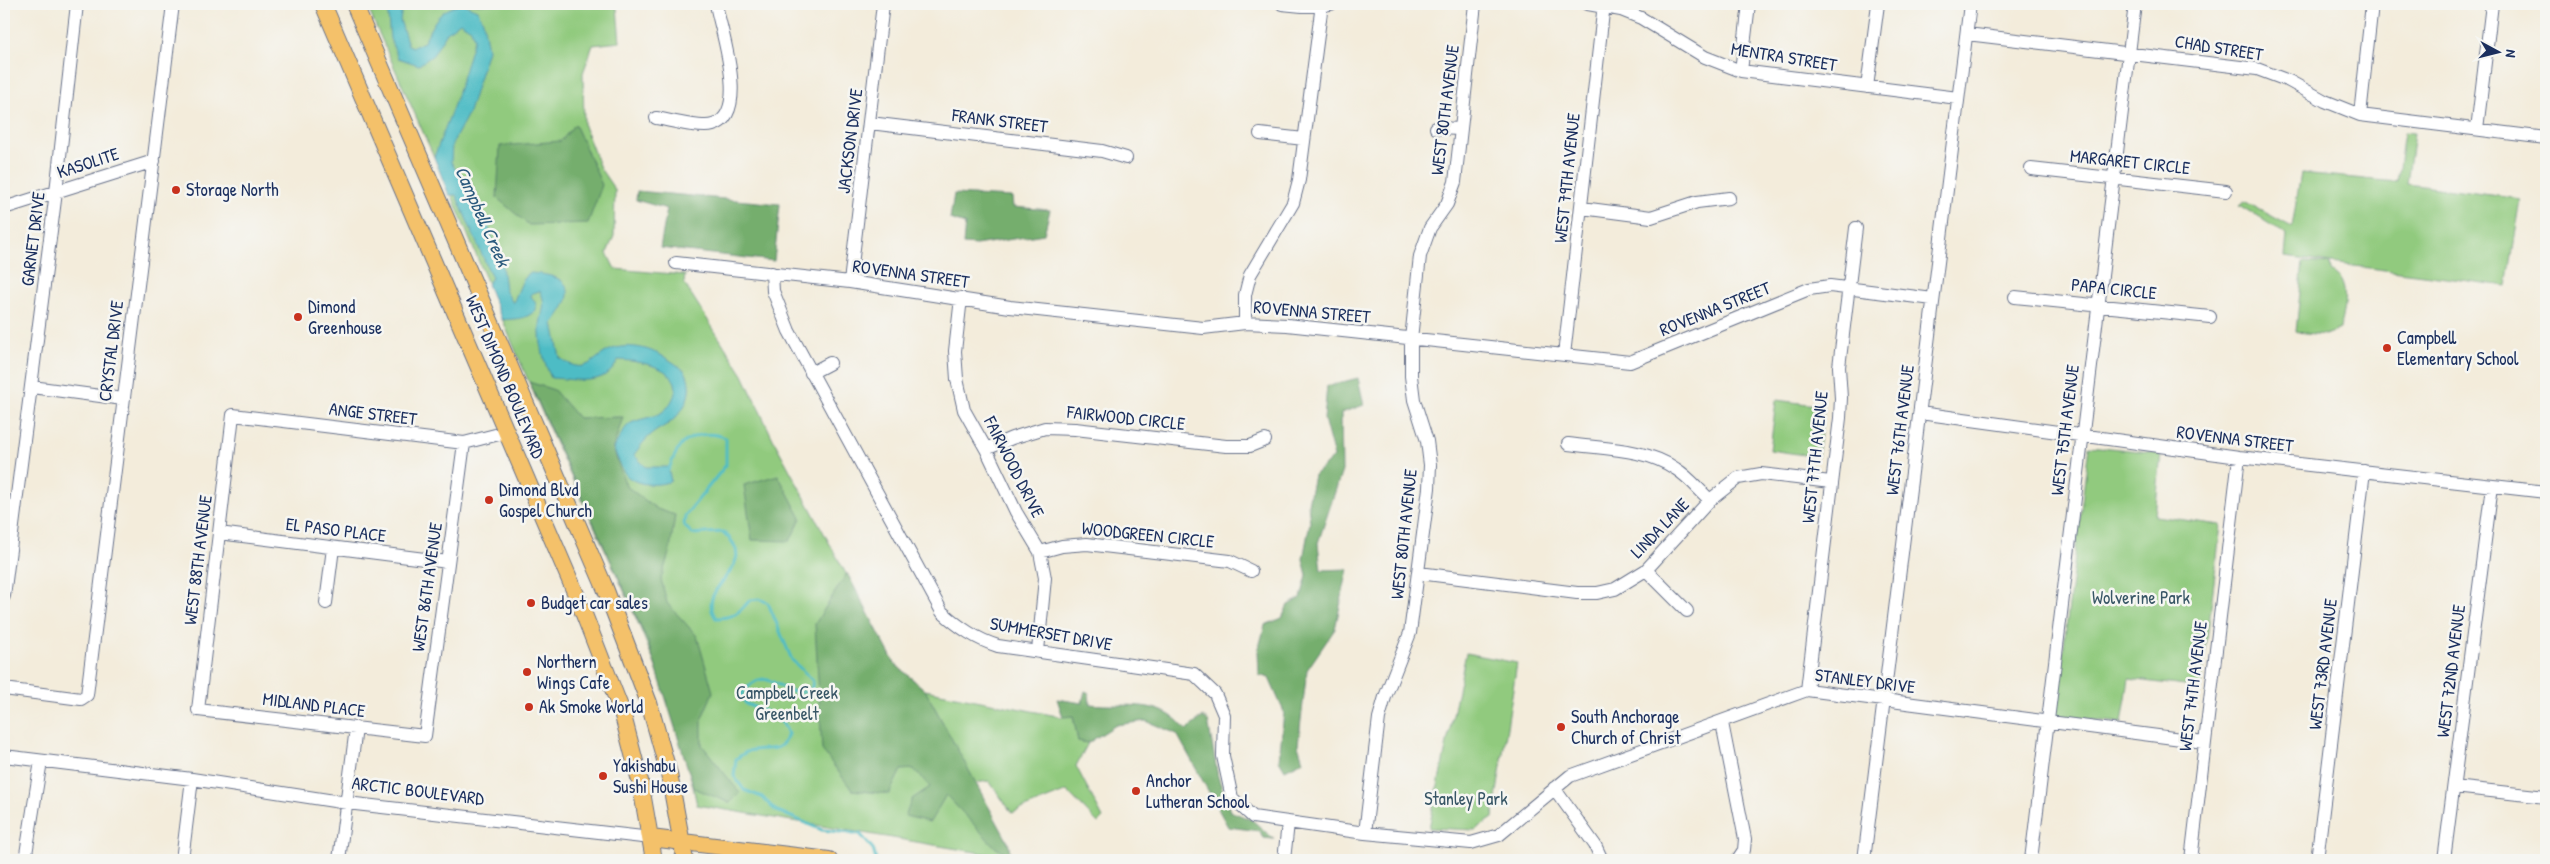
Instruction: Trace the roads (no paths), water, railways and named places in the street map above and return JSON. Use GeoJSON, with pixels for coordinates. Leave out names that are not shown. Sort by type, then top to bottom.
{"type":"FeatureCollection","features":[{"type":"Feature","properties":{"kind":"main road","name":"WEST DIMOND BOULEVARD"},"geometry":{"type":"LineString","coordinates":[[323,4],[578,599],[622,712],[640,781],[654,860]]}},
{"type":"Feature","properties":{"kind":"main road","name":"WEST DIMOND BOULEVARD"},"geometry":{"type":"LineString","coordinates":[[354,4],[605,588],[649,703],[669,774],[685,860]]}},
{"type":"Feature","properties":{"kind":"main road","name":"ARCTIC BOULEVARD"},"geometry":{"type":"LineString","coordinates":[[651,838],[829,860]]}},
{"type":"Feature","properties":{"kind":"main road"},"geometry":{"type":"LineString","coordinates":[[715,860],[719,856],[745,850]]}},
{"type":"Feature","properties":{"kind":"street","name":"GARNET DRIVE"},"geometry":{"type":"LineString","coordinates":[[4,596],[7,530],[32,387],[78,4]]}},
{"type":"Feature","properties":{"kind":"street","name":"CRYSTAL DRIVE"},"geometry":{"type":"LineString","coordinates":[[4,689],[81,699],[87,694],[173,4]]}},
{"type":"Feature","properties":{"kind":"street"},"geometry":{"type":"LineString","coordinates":[[656,118],[710,126],[723,125],[731,87],[731,66],[716,4]]}},
{"type":"Feature","properties":{"kind":"street","name":"JACKSON DRIVE"},"geometry":{"type":"LineString","coordinates":[[850,282],[883,4]]}},
{"type":"Feature","properties":{"kind":"street"},"geometry":{"type":"LineString","coordinates":[[1245,323],[1245,295],[1250,275],[1293,203],[1300,180],[1304,139],[1325,4],[1282,4]]}},
{"type":"Feature","properties":{"kind":"street","name":"WEST 80TH AVENUE"},"geometry":{"type":"LineString","coordinates":[[1365,833],[1380,718],[1385,697],[1410,633],[1419,574],[1430,465],[1427,441],[1414,400],[1411,376],[1411,338],[1420,256],[1430,228],[1447,204],[1455,182],[1475,4]]}},
{"type":"Feature","properties":{"kind":"street","name":"MENTRA STREET"},"geometry":{"type":"LineString","coordinates":[[1588,4],[1604,5],[1622,10],[1640,18],[1705,58],[1740,71],[1958,98]]}},
{"type":"Feature","properties":{"kind":"street"},"geometry":{"type":"LineString","coordinates":[[1740,71],[1749,4]]}},
{"type":"Feature","properties":{"kind":"street"},"geometry":{"type":"LineString","coordinates":[[1867,87],[1878,4]]}},
{"type":"Feature","properties":{"kind":"street","name":"WEST 76TH AVENUE"},"geometry":{"type":"LineString","coordinates":[[1864,860],[1970,4]]}},
{"type":"Feature","properties":{"kind":"street","name":"WEST 75TH AVENUE"},"geometry":{"type":"LineString","coordinates":[[2031,860],[2135,4]]}},
{"type":"Feature","properties":{"kind":"street"},"geometry":{"type":"LineString","coordinates":[[2360,115],[2372,4]]}},
{"type":"Feature","properties":{"kind":"street"},"geometry":{"type":"LineString","coordinates":[[2477,129],[2492,4]]}},
{"type":"Feature","properties":{"kind":"street","name":"WEST 79TH AVENUE"},"geometry":{"type":"LineString","coordinates":[[1564,355],[1604,5]]}},
{"type":"Feature","properties":{"kind":"street","name":"CHAD STREET"},"geometry":{"type":"LineString","coordinates":[[1967,34],[2129,52],[2257,69],[2289,81],[2325,101],[2360,115],[2546,138]]}},
{"type":"Feature","properties":{"kind":"street","name":"FRANK STREET"},"geometry":{"type":"LineString","coordinates":[[870,123],[1102,151],[1126,158]]}},
{"type":"Feature","properties":{"kind":"street"},"geometry":{"type":"LineString","coordinates":[[1436,128],[1461,130]]}},
{"type":"Feature","properties":{"kind":"street"},"geometry":{"type":"LineString","coordinates":[[1260,134],[1304,139]]}},
{"type":"Feature","properties":{"kind":"street","name":"KASOLITE"},"geometry":{"type":"LineString","coordinates":[[4,208],[154,161]]}},
{"type":"Feature","properties":{"kind":"street","name":"MARGARET CIRCLE"},"geometry":{"type":"LineString","coordinates":[[2031,169],[2226,191]]}},
{"type":"Feature","properties":{"kind":"street"},"geometry":{"type":"LineString","coordinates":[[1582,208],[1651,217],[1697,202],[1729,198]]}},
{"type":"Feature","properties":{"kind":"street","name":"WEST 77TH AVENUE"},"geometry":{"type":"LineString","coordinates":[[1807,690],[1840,418],[1839,367],[1856,228]]}},
{"type":"Feature","properties":{"kind":"street","name":"ROVENNA STREET"},"geometry":{"type":"LineString","coordinates":[[676,263],[850,282],[1010,307],[1203,328],[1245,323],[1287,324],[1630,362],[1809,289],[1830,286],[1933,299]]}},
{"type":"Feature","properties":{"kind":"street","name":"SUMMERSET DRIVE"},"geometry":{"type":"LineString","coordinates":[[772,273],[773,291],[789,331],[942,612],[961,629],[981,641],[998,646],[1194,674],[1214,694],[1224,715],[1224,756],[1232,798],[1253,817],[1288,824]]}},
{"type":"Feature","properties":{"kind":"street","name":"PAPA CIRCLE"},"geometry":{"type":"LineString","coordinates":[[2015,297],[2210,317]]}},
{"type":"Feature","properties":{"kind":"street","name":"FAIRWOOD DRIVE"},"geometry":{"type":"LineString","coordinates":[[961,298],[955,351],[957,379],[964,410],[986,449],[1016,512],[1040,552],[1045,578],[1038,652]]}},
{"type":"Feature","properties":{"kind":"street"},"geometry":{"type":"LineString","coordinates":[[812,373],[830,362]]}},
{"type":"Feature","properties":{"kind":"street"},"geometry":{"type":"LineString","coordinates":[[32,387],[123,399]]}},
{"type":"Feature","properties":{"kind":"street","name":"ROVENNA STREET"},"geometry":{"type":"LineString","coordinates":[[1920,413],[2082,438],[2546,492]]}},
{"type":"Feature","properties":{"kind":"street","name":"ANGE STREET"},"geometry":{"type":"LineString","coordinates":[[233,415],[464,443],[507,432]]}},
{"type":"Feature","properties":{"kind":"street","name":"WEST 88TH AVENUE"},"geometry":{"type":"LineString","coordinates":[[198,710],[233,415]]}},
{"type":"Feature","properties":{"kind":"street","name":"FAIRWOOD CIRCLE"},"geometry":{"type":"LineString","coordinates":[[986,449],[1044,428],[1075,429],[1226,446],[1250,446],[1265,440]]}},
{"type":"Feature","properties":{"kind":"street","name":"WEST 86TH AVENUE"},"geometry":{"type":"LineString","coordinates":[[425,736],[464,443]]}},
{"type":"Feature","properties":{"kind":"street"},"geometry":{"type":"LineString","coordinates":[[1568,444],[1642,454],[1664,461],[1678,469],[1710,500]]}},
{"type":"Feature","properties":{"kind":"street","name":"WEST 74TH AVENUE"},"geometry":{"type":"LineString","coordinates":[[2191,860],[2239,457]]}},
{"type":"Feature","properties":{"kind":"street","name":"WEST 73RD AVENUE"},"geometry":{"type":"LineString","coordinates":[[2317,860],[2364,471]]}},
{"type":"Feature","properties":{"kind":"street","name":"LINDA LANE"},"geometry":{"type":"LineString","coordinates":[[1419,574],[1577,593],[1597,593],[1615,589],[1646,570],[1710,500],[1738,478],[1761,474],[1831,482]]}},
{"type":"Feature","properties":{"kind":"street","name":"WEST 72ND AVENUE"},"geometry":{"type":"LineString","coordinates":[[2444,860],[2492,486]]}},
{"type":"Feature","properties":{"kind":"street","name":"EL PASO PLACE"},"geometry":{"type":"LineString","coordinates":[[219,533],[448,562]]}},
{"type":"Feature","properties":{"kind":"street","name":"WOODGREEN CIRCLE"},"geometry":{"type":"LineString","coordinates":[[1040,552],[1062,546],[1087,544],[1230,561],[1251,572]]}},
{"type":"Feature","properties":{"kind":"street"},"geometry":{"type":"LineString","coordinates":[[326,603],[333,548]]}},
{"type":"Feature","properties":{"kind":"street"},"geometry":{"type":"LineString","coordinates":[[1646,570],[1687,611]]}},
{"type":"Feature","properties":{"kind":"street","name":"STANLEY DRIVE"},"geometry":{"type":"LineString","coordinates":[[1288,824],[1472,843],[1499,835],[1570,776],[1722,723],[1773,701],[1807,690],[2204,742]]}},
{"type":"Feature","properties":{"kind":"street","name":"MIDLAND PLACE"},"geometry":{"type":"LineString","coordinates":[[198,710],[425,736]]}},
{"type":"Feature","properties":{"kind":"street"},"geometry":{"type":"LineString","coordinates":[[1722,723],[1745,839],[1744,850],[1738,859]]}},
{"type":"Feature","properties":{"kind":"street"},"geometry":{"type":"LineString","coordinates":[[339,860],[356,728]]}},
{"type":"Feature","properties":{"kind":"street","name":"ARCTIC BOULEVARD"},"geometry":{"type":"LineString","coordinates":[[4,756],[192,779],[347,803],[651,838]]}},
{"type":"Feature","properties":{"kind":"street"},"geometry":{"type":"LineString","coordinates":[[25,860],[41,761]]}},
{"type":"Feature","properties":{"kind":"street"},"geometry":{"type":"LineString","coordinates":[[182,860],[192,779]]}},
{"type":"Feature","properties":{"kind":"street"},"geometry":{"type":"LineString","coordinates":[[2454,787],[2546,797]]}},
{"type":"Feature","properties":{"kind":"street"},"geometry":{"type":"LineString","coordinates":[[1554,788],[1596,845],[1602,860]]}},
{"type":"Feature","properties":{"kind":"street"},"geometry":{"type":"LineString","coordinates":[[1284,860],[1288,824]]}},
{"type":"Feature","properties":{"kind":"water"},"geometry":{"type":"Polygon","coordinates":[[[387,4],[403,4],[400,20],[408,45],[413,47],[424,42],[434,22],[448,9],[463,4],[477,10],[483,21],[488,50],[469,112],[452,144],[451,162],[486,220],[502,265],[505,290],[513,303],[522,282],[529,273],[554,277],[562,281],[566,286],[568,293],[566,302],[553,323],[560,358],[570,364],[586,365],[612,349],[630,347],[656,353],[685,371],[688,378],[689,392],[685,405],[672,421],[649,436],[634,455],[646,467],[668,467],[671,481],[661,484],[649,484],[633,480],[623,471],[613,448],[628,425],[655,415],[667,408],[674,395],[675,385],[671,377],[653,366],[618,360],[613,369],[606,375],[598,378],[580,380],[551,378],[544,359],[540,338],[540,325],[544,304],[540,291],[532,293],[531,296],[536,304],[536,310],[532,314],[520,318],[502,320],[487,284],[492,278],[456,195],[449,195],[434,157],[455,102],[474,39],[471,29],[460,22],[447,32],[433,55],[419,65],[398,58],[390,39],[387,4]]]}},
{"type":"Feature","properties":{"kind":"waterway","name":"Campbell Creek"},"geometry":{"type":"LineString","coordinates":[[667,472],[678,450],[687,440],[710,434],[726,438],[726,465],[685,516],[684,525],[692,534],[723,532],[734,545],[737,556],[733,566],[713,596],[711,606],[716,618],[722,618],[735,614],[750,600],[760,599],[768,603],[792,660],[813,681],[811,690],[800,692],[790,691],[768,680],[760,680],[751,684],[741,695],[746,704],[777,717],[788,734],[782,745],[778,747],[752,750],[738,757],[736,759],[734,776],[744,790],[762,797],[775,810],[822,830],[860,834],[873,849],[876,860]]}},
{"type":"Feature","properties":{"kind":"place","name":"Storage North"},"geometry":{"type":"Point","coordinates":[176,190]}},
{"type":"Feature","properties":{"kind":"place","name":"Dimond Greenhouse"},"geometry":{"type":"Point","coordinates":[298,317]}},
{"type":"Feature","properties":{"kind":"place","name":"Campbell Elementary School"},"geometry":{"type":"Point","coordinates":[2387,348]}},
{"type":"Feature","properties":{"kind":"place","name":"Dimond Blvd Gospel Church"},"geometry":{"type":"Point","coordinates":[489,500]}},
{"type":"Feature","properties":{"kind":"place","name":"Budget car sales"},"geometry":{"type":"Point","coordinates":[531,603]}},
{"type":"Feature","properties":{"kind":"place","name":"Northern Wings Cafe"},"geometry":{"type":"Point","coordinates":[527,672]}},
{"type":"Feature","properties":{"kind":"place","name":"Ak Smoke World"},"geometry":{"type":"Point","coordinates":[529,707]}},
{"type":"Feature","properties":{"kind":"place","name":"South Anchorage Church of Christ"},"geometry":{"type":"Point","coordinates":[1561,727]}},
{"type":"Feature","properties":{"kind":"place","name":"Yakishabu Sushi House"},"geometry":{"type":"Point","coordinates":[603,776]}},
{"type":"Feature","properties":{"kind":"place","name":"Anchor Lutheran School"},"geometry":{"type":"Point","coordinates":[1136,791]}},
{"type":"Feature","properties":{"kind":"park label","name":"Wolverine Park"},"geometry":{"type":"Point","coordinates":[2141,598]}},
{"type":"Feature","properties":{"kind":"park label","name":"Campbell Creek Greenbelt"},"geometry":{"type":"Point","coordinates":[787,703]}},
{"type":"Feature","properties":{"kind":"park label","name":"Stanley Park"},"geometry":{"type":"Point","coordinates":[1466,799]}}]}
